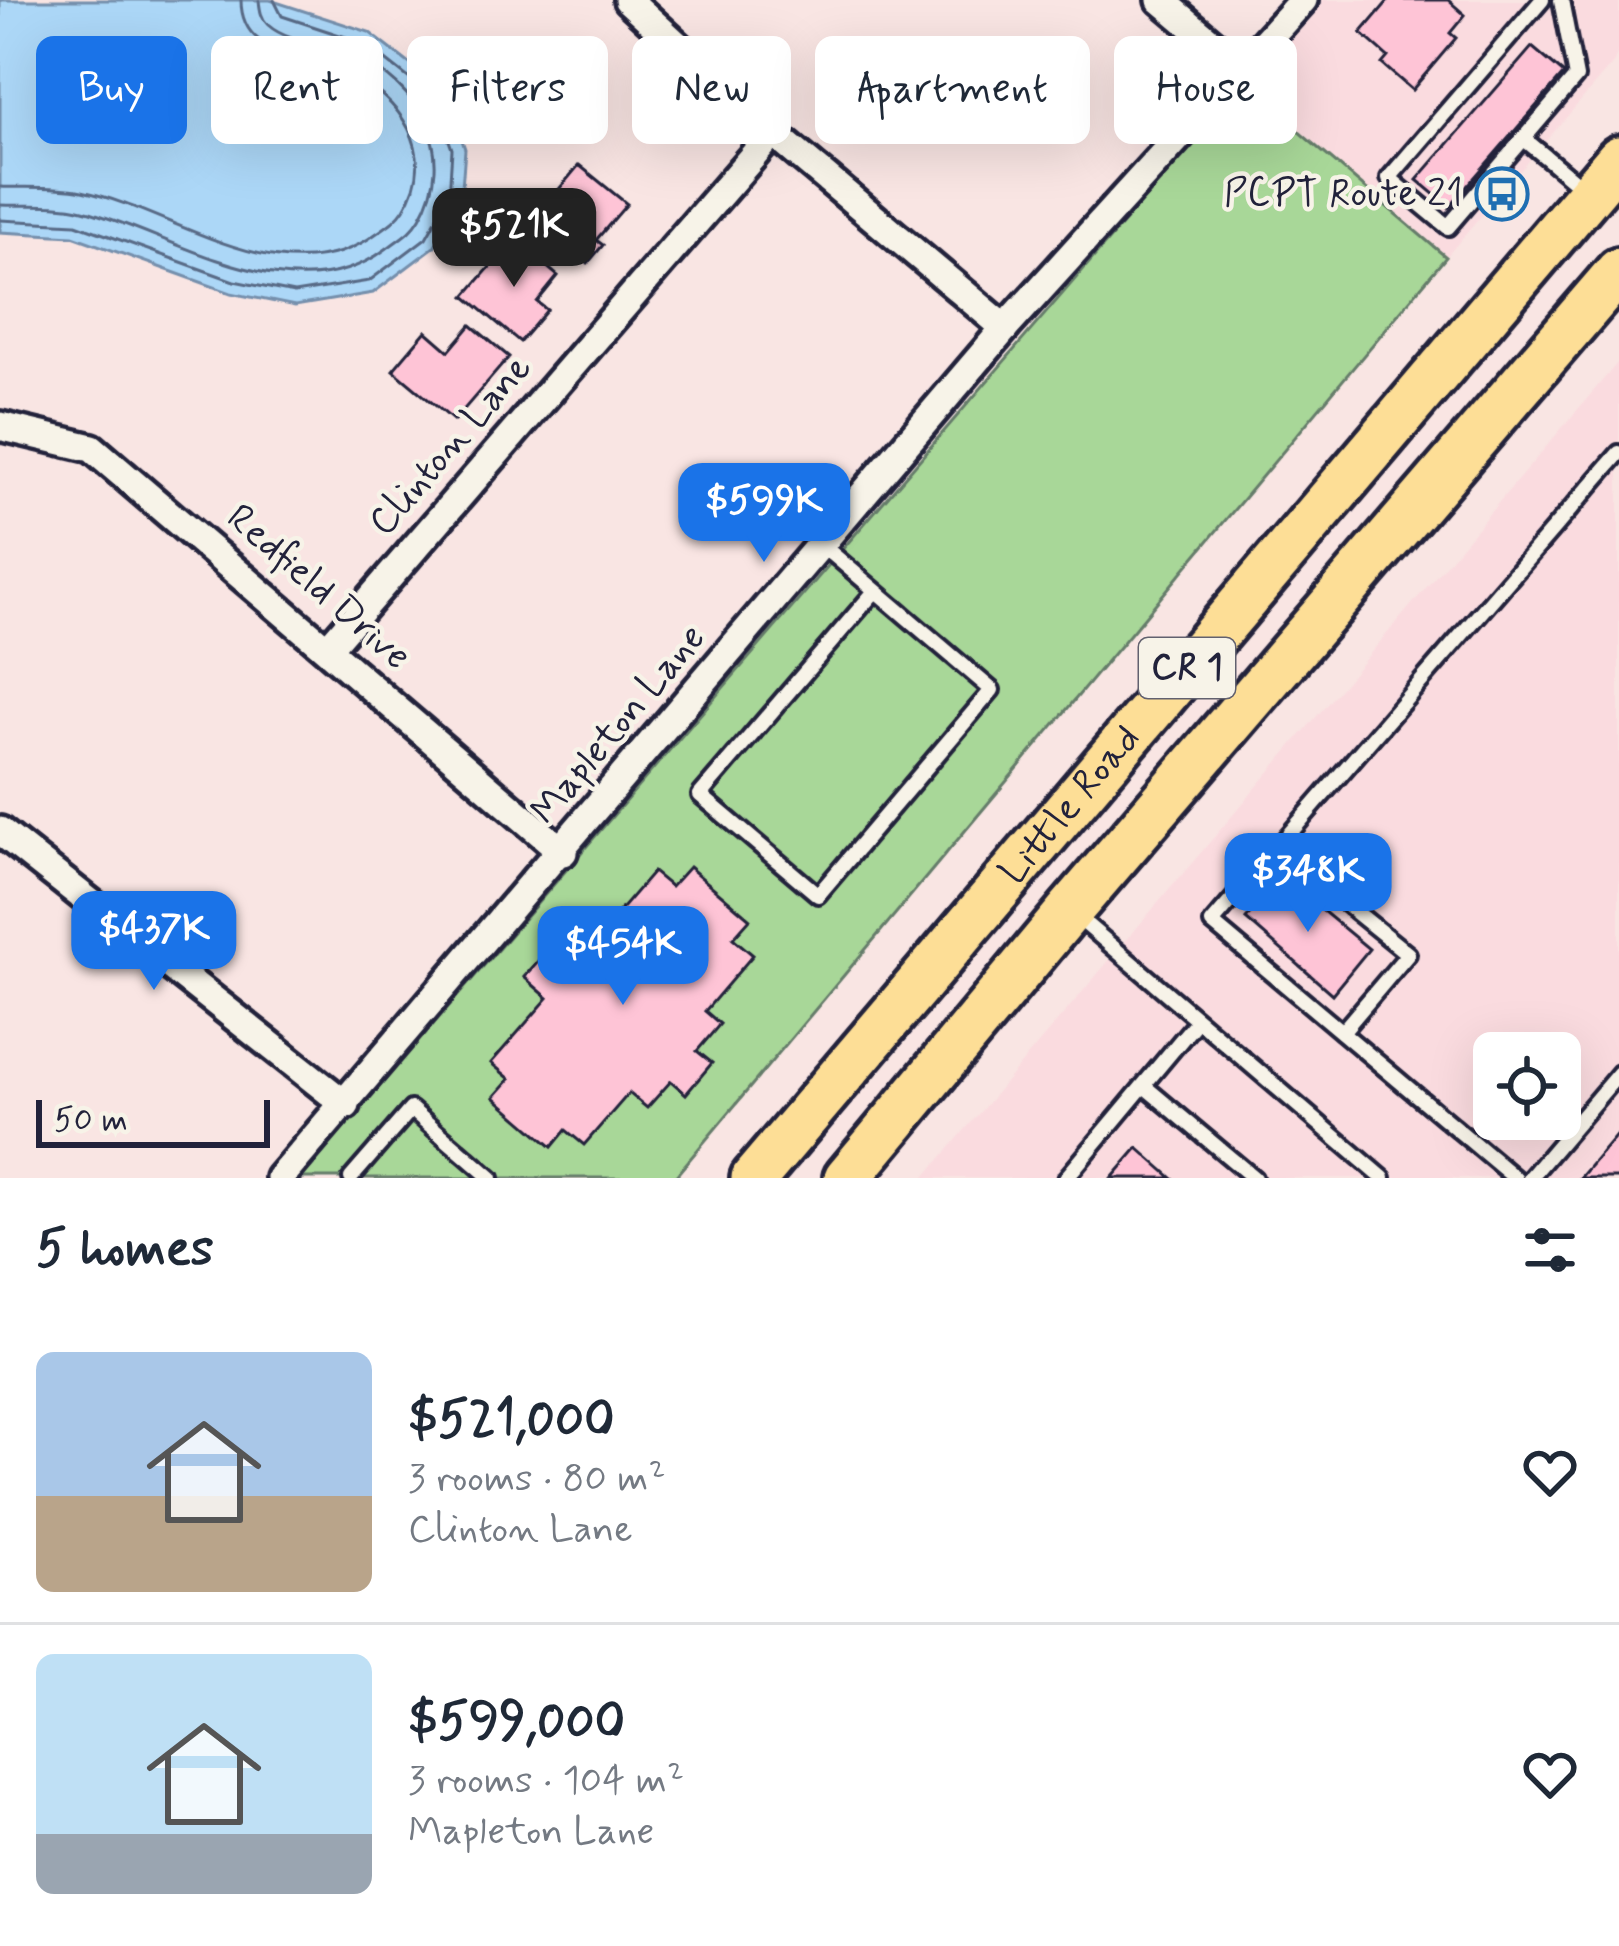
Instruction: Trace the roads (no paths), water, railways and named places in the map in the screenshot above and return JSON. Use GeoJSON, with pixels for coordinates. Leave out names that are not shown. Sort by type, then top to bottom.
{"type":"FeatureCollection","features":[{"type":"Feature","properties":{"kind":"main road","name":"Little Road"},"geometry":{"type":"LineString","coordinates":[[754,1178],[1619,159]]}},
{"type":"Feature","properties":{"kind":"main road","name":"Little Road"},"geometry":{"type":"LineString","coordinates":[[847,1178],[1070,910],[1619,271]]}},
{"type":"Feature","properties":{"kind":"street"},"geometry":{"type":"LineString","coordinates":[[628,0],[667,36]]}},
{"type":"Feature","properties":{"kind":"street"},"geometry":{"type":"LineString","coordinates":[[1162,0],[1204,36]]}},
{"type":"Feature","properties":{"kind":"street","name":"Mapleton Lane"},"geometry":{"type":"LineString","coordinates":[[1273,36],[1303,0]]}},
{"type":"Feature","properties":{"kind":"street","name":"Clinton Lane"},"geometry":{"type":"LineString","coordinates":[[329,647],[763,144]]}},
{"type":"Feature","properties":{"kind":"street"},"geometry":{"type":"LineString","coordinates":[[786,144],[1005,328]]}},
{"type":"Feature","properties":{"kind":"street","name":"Mapleton Lane"},"geometry":{"type":"LineString","coordinates":[[280,1178],[1005,328],[1175,144]]}},
{"type":"Feature","properties":{"kind":"street","name":"Redfield Drive"},"geometry":{"type":"LineString","coordinates":[[0,426],[92,448],[562,852]]}},
{"type":"Feature","properties":{"kind":"street"},"geometry":{"type":"LineString","coordinates":[[0,831],[346,1105]]}},
{"type":"Feature","properties":{"kind":"lane"},"geometry":{"type":"LineString","coordinates":[[1543,0],[1389,178],[1448,227],[1576,76],[1561,0]]}},
{"type":"Feature","properties":{"kind":"lane"},"geometry":{"type":"LineString","coordinates":[[1523,139],[1589,194]]}},
{"type":"Feature","properties":{"kind":"lane"},"geometry":{"type":"LineString","coordinates":[[1515,1178],[1212,923],[1619,453]]}},
{"type":"Feature","properties":{"kind":"lane"},"geometry":{"type":"LineString","coordinates":[[823,544],[992,690],[818,895],[700,795],[875,591]]}},
{"type":"Feature","properties":{"kind":"lane"},"geometry":{"type":"LineString","coordinates":[[1277,848],[1408,954],[1342,1032]]}},
{"type":"Feature","properties":{"kind":"lane"},"geometry":{"type":"LineString","coordinates":[[1070,910],[1383,1178]]}},
{"type":"Feature","properties":{"kind":"lane"},"geometry":{"type":"LineString","coordinates":[[1066,1178],[1198,1022]]}},
{"type":"Feature","properties":{"kind":"lane"},"geometry":{"type":"LineString","coordinates":[[1530,1178],[1619,1072]]}},
{"type":"Feature","properties":{"kind":"lane"},"geometry":{"type":"LineString","coordinates":[[1144,1086],[1254,1178]]}},
{"type":"Feature","properties":{"kind":"lane"},"geometry":{"type":"LineString","coordinates":[[351,1178],[411,1109],[491,1178]]}},
{"type":"Feature","properties":{"kind":"water"},"geometry":{"type":"Polygon","coordinates":[[[0,0],[270,0],[374,36],[211,36],[211,144],[383,144],[383,43],[407,62],[407,144],[463,144],[465,149],[461,200],[434,247],[373,293],[295,306],[231,293],[73,236],[0,232],[0,0]]]}},
{"type":"Feature","properties":{"kind":"place","name":"PCPT Route 21"},"geometry":{"type":"Point","coordinates":[1502,194]}}]}
